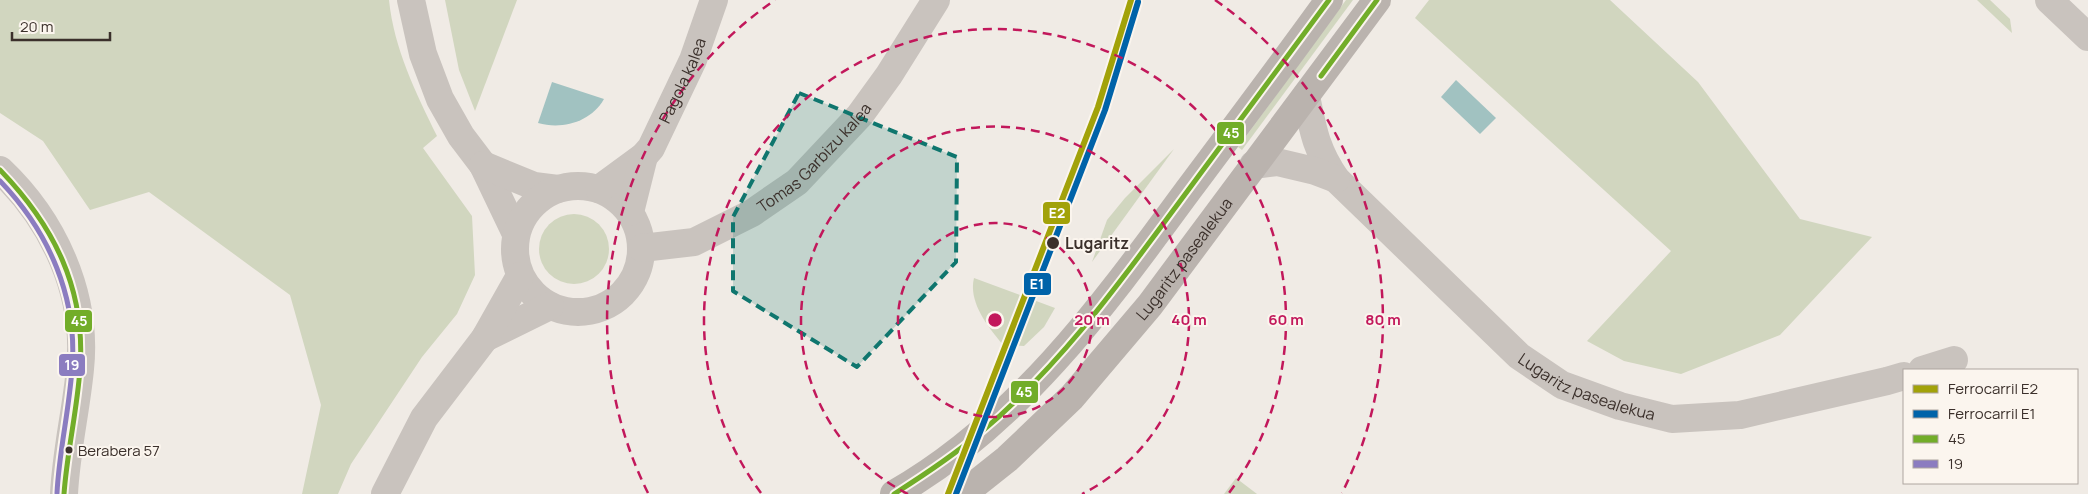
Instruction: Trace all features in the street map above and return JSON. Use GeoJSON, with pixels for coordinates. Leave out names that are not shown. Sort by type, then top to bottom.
{"type":"FeatureCollection","features":[{"type":"Feature","properties":{"kind":"main road"},"geometry":{"type":"LineString","coordinates":[[894,494],[918,480],[986,429],[1060,356],[1142,252],[1329,0]]}},
{"type":"Feature","properties":{"kind":"main road","name":"Lugaritz pasealekua"},"geometry":{"type":"LineString","coordinates":[[963,494],[1007,459],[1072,397],[1150,305],[1377,0]]}},
{"type":"Feature","properties":{"kind":"street"},"geometry":{"type":"LineString","coordinates":[[411,0],[423,54],[440,99],[461,136],[483,165],[516,234]]}},
{"type":"Feature","properties":{"kind":"street","name":"Pagola kalea"},"geometry":{"type":"LineString","coordinates":[[630,212],[644,156],[658,134],[693,60],[714,0]]}},
{"type":"Feature","properties":{"kind":"street","name":"Tomas Garbizu kalea"},"geometry":{"type":"LineString","coordinates":[[642,248],[694,242],[752,213],[797,182],[860,115],[889,75],[936,0]]}},
{"type":"Feature","properties":{"kind":"street"},"geometry":{"type":"LineString","coordinates":[[2049,0],[2088,37]]}},
{"type":"Feature","properties":{"kind":"street"},"geometry":{"type":"LineString","coordinates":[[1306,96],[1315,141],[1324,162],[1336,179]]}},
{"type":"Feature","properties":{"kind":"street","name":"Pagola kalea"},"geometry":{"type":"LineString","coordinates":[[599,189],[644,156]]}},
{"type":"Feature","properties":{"kind":"street"},"geometry":{"type":"LineString","coordinates":[[1253,165],[1277,162],[1336,179]]}},
{"type":"Feature","properties":{"kind":"street"},"geometry":{"type":"LineString","coordinates":[[483,165],[534,186],[558,189],[578,186],[599,189],[617,199],[630,212],[638,230],[642,248],[638,269],[628,288],[612,302],[592,311],[570,312],[550,306],[533,294],[520,276],[515,256],[516,234],[525,214],[539,199],[558,189]]}},
{"type":"Feature","properties":{"kind":"street"},"geometry":{"type":"LineString","coordinates":[[0,170],[37,211],[54,240],[67,270],[76,302],[80,335],[80,368],[68,450],[64,494]]}},
{"type":"Feature","properties":{"kind":"street","name":"Lugaritz pasealekua"},"geometry":{"type":"LineString","coordinates":[[1336,179],[1518,356],[1562,385],[1620,406],[1672,419],[1740,414],[1887,382],[1903,376]]}},
{"type":"Feature","properties":{"kind":"street"},"geometry":{"type":"LineString","coordinates":[[385,494],[424,418],[484,338],[520,276]]}},
{"type":"Feature","properties":{"kind":"street"},"geometry":{"type":"LineString","coordinates":[[484,338],[550,306]]}},
{"type":"Feature","properties":{"kind":"street"},"geometry":{"type":"LineString","coordinates":[[1925,369],[1954,360]]}},
{"type":"Feature","properties":{"kind":"street"},"geometry":{"type":"LineString","coordinates":[[52,494],[68,450]]}},
{"type":"Feature","properties":{"kind":"highlighted area"},"geometry":{"type":"Polygon","coordinates":[[[799,93],[957,157],[956,262],[857,367],[733,291],[733,217],[799,93]]]}},
{"type":"Feature","properties":{"kind":"green space"},"geometry":{"type":"Polygon","coordinates":[[[0,0],[389,0],[396,36],[407,70],[437,136],[423,148],[472,216],[475,275],[457,314],[422,357],[351,464],[338,494],[302,494],[321,405],[290,295],[149,192],[90,210],[43,141],[0,113],[0,0]]]}},
{"type":"Feature","properties":{"kind":"green space"},"geometry":{"type":"Polygon","coordinates":[[[445,0],[517,0],[475,111],[459,70],[445,0]]]}},
{"type":"Feature","properties":{"kind":"green space"},"geometry":{"type":"Polygon","coordinates":[[[1346,0],[1353,0],[1242,150],[1238,147],[1346,0]]]}},
{"type":"Feature","properties":{"kind":"green space"},"geometry":{"type":"Polygon","coordinates":[[[1429,0],[1610,0],[1698,82],[1800,219],[1872,237],[1780,335],[1681,374],[1624,361],[1587,341],[1671,251],[1415,18],[1429,0]]]}},
{"type":"Feature","properties":{"kind":"green space"},"geometry":{"type":"Polygon","coordinates":[[[1977,0],[1990,0],[2010,19],[2012,33],[1977,0]]]}},
{"type":"Feature","properties":{"kind":"green space"},"geometry":{"type":"Polygon","coordinates":[[[1174,149],[1092,262],[1107,220],[1125,198],[1174,149]]]}},
{"type":"Feature","properties":{"kind":"green space"},"geometry":{"type":"Polygon","coordinates":[[[574,214],[587,217],[599,224],[606,236],[609,249],[606,262],[599,274],[587,281],[574,284],[561,281],[549,274],[542,262],[539,249],[542,236],[549,224],[561,217],[574,214]]]}},
{"type":"Feature","properties":{"kind":"green space"},"geometry":{"type":"Polygon","coordinates":[[[974,278],[1055,308],[1044,327],[1024,346],[1003,345],[991,330],[977,305],[973,287],[974,278]]]}},
{"type":"Feature","properties":{"kind":"green space"},"geometry":{"type":"Polygon","coordinates":[[[1236,478],[1257,494],[1224,494],[1236,478]]]}},
{"type":"Feature","properties":{"kind":"water"},"geometry":{"type":"Polygon","coordinates":[[[1456,80],[1496,118],[1480,134],[1441,97],[1456,80]]]}},
{"type":"Feature","properties":{"kind":"water"},"geometry":{"type":"Polygon","coordinates":[[[552,82],[604,99],[584,119],[566,125],[538,123],[552,82]]]}},
{"type":"Feature","properties":{"kind":"rail line","name":"E2"},"geometry":{"type":"LineString","coordinates":[[948,494],[1098,107],[1131,0]]}},
{"type":"Feature","properties":{"kind":"rail line","name":"E1"},"geometry":{"type":"LineString","coordinates":[[956,494],[1105,110],[1138,2]]}},
{"type":"Feature","properties":{"kind":"transit line","name":"45"},"geometry":{"type":"LineString","coordinates":[[894,494],[938,465],[980,433],[1039,378],[1066,348],[1117,285],[1329,0]]}},
{"type":"Feature","properties":{"kind":"transit line","name":"45"},"geometry":{"type":"LineString","coordinates":[[1321,76],[1377,0]]}},
{"type":"Feature","properties":{"kind":"transit line","name":"45"},"geometry":{"type":"LineString","coordinates":[[0,170],[19,191],[51,236],[72,286],[78,312],[80,369],[64,494]]}},
{"type":"Feature","properties":{"kind":"transit line","name":"19"},"geometry":{"type":"LineString","coordinates":[[0,181],[33,222],[46,244],[65,292],[70,317],[73,343],[72,369],[57,493]]}},
{"type":"Feature","properties":{"kind":"place","name":"Lugaritz"},"geometry":{"type":"Point","coordinates":[1053,243]}},
{"type":"Feature","properties":{"kind":"place","name":"Berabera 57"},"geometry":{"type":"Point","coordinates":[69,450]}}]}
